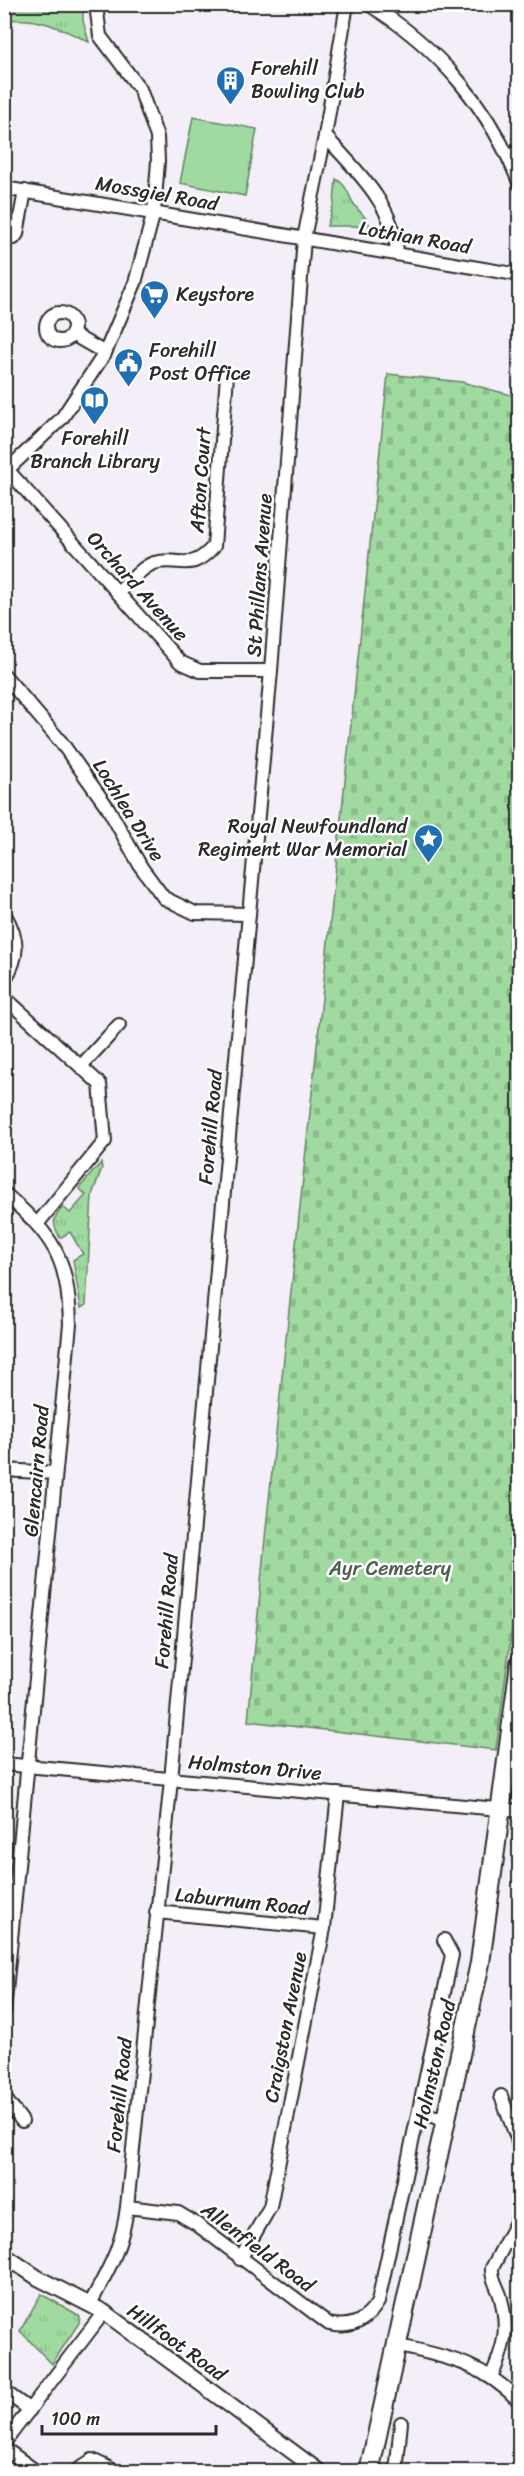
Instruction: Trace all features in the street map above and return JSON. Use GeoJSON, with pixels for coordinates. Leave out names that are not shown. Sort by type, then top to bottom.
{"type":"FeatureCollection","features":[{"type":"Feature","properties":{"kind":"main road","name":"Holmston Road"},"geometry":{"type":"LineString","coordinates":[[369,2472],[480,1963],[510,1810],[519,1663]]}},
{"type":"Feature","properties":{"kind":"street"},"geometry":{"type":"LineString","coordinates":[[6,469],[62,418],[105,353],[135,283],[154,212],[158,161],[157,137],[140,89],[100,36],[96,4]]}},
{"type":"Feature","properties":{"kind":"street","name":"St Phillans Avenue"},"geometry":{"type":"LineString","coordinates":[[249,914],[271,671],[304,238],[325,136],[347,4]]}},
{"type":"Feature","properties":{"kind":"street"},"geometry":{"type":"LineString","coordinates":[[368,4],[397,21],[444,64],[485,114],[510,160],[519,184]]}},
{"type":"Feature","properties":{"kind":"street"},"geometry":{"type":"LineString","coordinates":[[325,136],[369,186],[382,206],[396,239],[397,253]]}},
{"type":"Feature","properties":{"kind":"street"},"geometry":{"type":"LineString","coordinates":[[510,160],[519,148]]}},
{"type":"Feature","properties":{"kind":"street","name":"Mossgiel Road"},"geometry":{"type":"LineString","coordinates":[[4,188],[304,238]]}},
{"type":"Feature","properties":{"kind":"street"},"geometry":{"type":"LineString","coordinates":[[4,236],[14,238],[17,234],[25,191]]}},
{"type":"Feature","properties":{"kind":"street","name":"Lothian Road"},"geometry":{"type":"LineString","coordinates":[[304,238],[519,274]]}},
{"type":"Feature","properties":{"kind":"street"},"geometry":{"type":"LineString","coordinates":[[72,334],[105,353]]}},
{"type":"Feature","properties":{"kind":"street","name":"Afton Court"},"geometry":{"type":"LineString","coordinates":[[118,593],[148,566],[155,563],[189,564],[203,559],[214,546],[227,375]]}},
{"type":"Feature","properties":{"kind":"street","name":"Orchard Avenue"},"geometry":{"type":"LineString","coordinates":[[6,469],[180,662],[191,669],[200,671],[271,671]]}},
{"type":"Feature","properties":{"kind":"street","name":"Lochlea Drive"},"geometry":{"type":"LineString","coordinates":[[4,675],[61,742],[108,808],[141,867],[164,898],[195,913],[249,914]]}},
{"type":"Feature","properties":{"kind":"street"},"geometry":{"type":"LineString","coordinates":[[4,913],[15,936],[17,954],[4,981]]}},
{"type":"Feature","properties":{"kind":"street","name":"Forehill Road"},"geometry":{"type":"LineString","coordinates":[[90,2304],[116,2255],[124,2234],[171,1780],[249,914]]}},
{"type":"Feature","properties":{"kind":"street"},"geometry":{"type":"LineString","coordinates":[[4,997],[100,1084],[105,1141],[38,1222]]}},
{"type":"Feature","properties":{"kind":"street"},"geometry":{"type":"LineString","coordinates":[[81,1066],[119,1025]]}},
{"type":"Feature","properties":{"kind":"street","name":"Glencairn Road"},"geometry":{"type":"LineString","coordinates":[[4,1193],[38,1222],[54,1246],[64,1272],[69,1299],[70,1324],[28,1766],[7,1955],[4,2012]]}},
{"type":"Feature","properties":{"kind":"street"},"geometry":{"type":"LineString","coordinates":[[4,1470],[55,1473]]}},
{"type":"Feature","properties":{"kind":"street","name":"Holmston Drive"},"geometry":{"type":"LineString","coordinates":[[4,1764],[510,1810]]}},
{"type":"Feature","properties":{"kind":"street","name":"Craigston Avenue"},"geometry":{"type":"LineString","coordinates":[[240,2259],[270,2206],[324,1928],[338,1794]]}},
{"type":"Feature","properties":{"kind":"street","name":"Laburnum Road"},"geometry":{"type":"LineString","coordinates":[[156,1912],[324,1928]]}},
{"type":"Feature","properties":{"kind":"street","name":"Holmston Road"},"geometry":{"type":"LineString","coordinates":[[361,2321],[378,2302],[452,1955],[444,1940]]}},
{"type":"Feature","properties":{"kind":"street"},"geometry":{"type":"LineString","coordinates":[[501,2096],[517,2138],[519,2153]]}},
{"type":"Feature","properties":{"kind":"street"},"geometry":{"type":"LineString","coordinates":[[4,2097],[22,2121]]}},
{"type":"Feature","properties":{"kind":"street"},"geometry":{"type":"LineString","coordinates":[[419,2113],[445,2119]]}},
{"type":"Feature","properties":{"kind":"street","name":"Allenfield Road"},"geometry":{"type":"LineString","coordinates":[[127,2207],[178,2213],[195,2223],[329,2324],[348,2326],[361,2321]]}},
{"type":"Feature","properties":{"kind":"street"},"geometry":{"type":"LineString","coordinates":[[491,2377],[501,2355],[506,2330],[503,2306],[492,2268],[519,2215]]}},
{"type":"Feature","properties":{"kind":"street","name":"Hillfoot Road"},"geometry":{"type":"LineString","coordinates":[[4,2255],[38,2278],[104,2312],[320,2472]]}},
{"type":"Feature","properties":{"kind":"street"},"geometry":{"type":"LineString","coordinates":[[4,2443],[104,2312]]}},
{"type":"Feature","properties":{"kind":"street"},"geometry":{"type":"LineString","coordinates":[[395,2345],[459,2360],[491,2377],[519,2402]]}},
{"type":"Feature","properties":{"kind":"street"},"geometry":{"type":"LineString","coordinates":[[4,2391],[30,2410]]}},
{"type":"Feature","properties":{"kind":"street"},"geometry":{"type":"LineString","coordinates":[[396,2472],[401,2423]]}},
{"type":"Feature","properties":{"kind":"street"},"geometry":{"type":"LineString","coordinates":[[4,2448],[37,2472]]}},
{"type":"Feature","properties":{"kind":"street"},"geometry":{"type":"LineString","coordinates":[[75,2472],[92,2460],[117,2472]]}},
{"type":"Feature","properties":{"kind":"green space"},"geometry":{"type":"Polygon","coordinates":[[[5,4],[83,5],[83,21],[89,42],[38,22],[5,20],[5,4]]]}},
{"type":"Feature","properties":{"kind":"green space"},"geometry":{"type":"Polygon","coordinates":[[[193,117],[257,129],[245,196],[180,183],[193,117]]]}},
{"type":"Feature","properties":{"kind":"green space"},"geometry":{"type":"Polygon","coordinates":[[[336,179],[345,188],[371,231],[356,226],[327,226],[334,203],[336,179]]]}},
{"type":"Feature","properties":{"kind":"green space","name":"Ayr Cemetery"},"geometry":{"type":"Polygon","coordinates":[[[388,374],[462,382],[519,397],[520,1567],[496,1750],[248,1721],[266,1528],[388,374]]]}},
{"type":"Feature","properties":{"kind":"green space"},"geometry":{"type":"Polygon","coordinates":[[[101,1163],[102,1168],[92,1195],[86,1305],[81,1308],[73,1260],[83,1254],[70,1232],[60,1238],[54,1221],[63,1207],[70,1213],[86,1195],[79,1188],[101,1163]]]}},
{"type":"Feature","properties":{"kind":"green space"},"geometry":{"type":"Polygon","coordinates":[[[41,2294],[80,2316],[79,2323],[52,2364],[20,2331],[41,2294]]]}},
{"type":"Feature","properties":{"kind":"place","name":"Forehill Bowling Club"},"geometry":{"type":"Point","coordinates":[230,106]}},
{"type":"Feature","properties":{"kind":"place","name":"Keystore"},"geometry":{"type":"Point","coordinates":[155,320]}},
{"type":"Feature","properties":{"kind":"place","name":"Forehill Post Office"},"geometry":{"type":"Point","coordinates":[128,388]}},
{"type":"Feature","properties":{"kind":"place","name":"Forehill Branch Library"},"geometry":{"type":"Point","coordinates":[95,426]}},
{"type":"Feature","properties":{"kind":"place","name":"Royal Newfoundland Regiment War Memorial"},"geometry":{"type":"Point","coordinates":[428,864]}}]}
